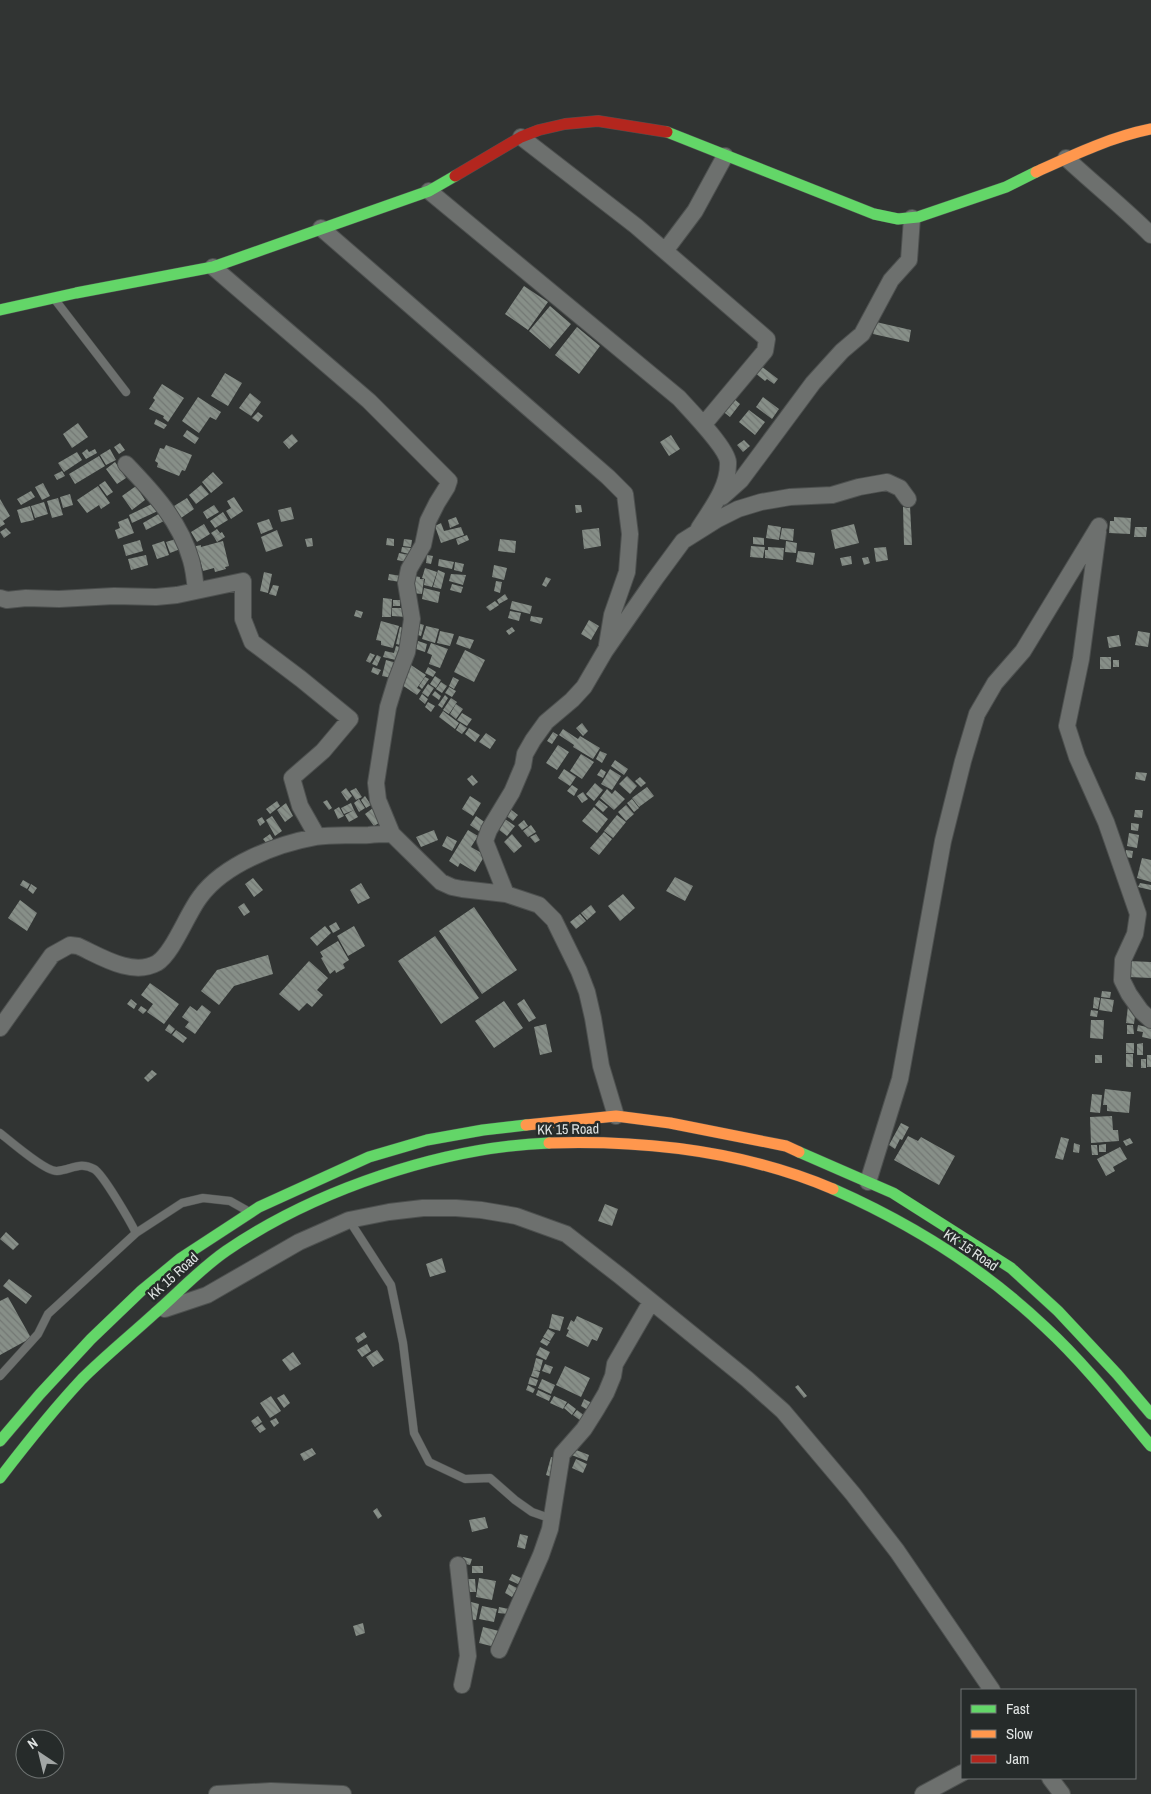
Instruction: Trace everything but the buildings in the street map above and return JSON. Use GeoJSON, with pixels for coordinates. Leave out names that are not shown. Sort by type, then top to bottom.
{"type":"FeatureCollection","features":[{"type":"Feature","properties":{"kind":"main road"},"geometry":{"type":"LineString","coordinates":[[0,310],[213,267],[429,191],[520,137],[565,124],[598,121],[668,132],[874,214],[898,219],[918,217],[1006,188],[1066,158],[1131,133],[1151,129]]}},
{"type":"Feature","properties":{"kind":"main road","name":"KK 15 Road"},"geometry":{"type":"LineString","coordinates":[[0,1441],[91,1338],[141,1291],[181,1258],[250,1212],[369,1157],[427,1140],[483,1130],[616,1116],[670,1123],[786,1146],[893,1193],[1011,1268],[1058,1311],[1117,1374],[1151,1414]]}},
{"type":"Feature","properties":{"kind":"main road","name":"KK 15 Road"},"geometry":{"type":"LineString","coordinates":[[0,1478],[39,1427],[106,1356],[197,1273],[228,1250],[256,1233],[299,1209],[410,1166],[461,1153],[516,1145],[569,1143],[626,1144],[701,1151],[771,1167],[825,1185],[868,1206],[974,1267],[1051,1332],[1151,1446]]}},
{"type":"Feature","properties":{"kind":"street"},"geometry":{"type":"LineString","coordinates":[[520,137],[636,226],[767,340],[765,351],[704,424]]}},
{"type":"Feature","properties":{"kind":"street"},"geometry":{"type":"LineString","coordinates":[[665,251],[695,211],[725,156]]}},
{"type":"Feature","properties":{"kind":"street"},"geometry":{"type":"LineString","coordinates":[[1066,158],[1094,184],[1122,206],[1151,235]]}},
{"type":"Feature","properties":{"kind":"street"},"geometry":{"type":"LineString","coordinates":[[429,191],[679,398],[704,424],[728,460],[726,480],[696,533]]}},
{"type":"Feature","properties":{"kind":"street"},"geometry":{"type":"LineString","coordinates":[[714,504],[741,480],[813,383],[842,350],[862,334],[891,280],[909,260],[912,218]]}},
{"type":"Feature","properties":{"kind":"street"},"geometry":{"type":"LineString","coordinates":[[321,228],[608,476],[625,494],[630,534],[627,572],[612,615],[606,651]]}},
{"type":"Feature","properties":{"kind":"street"},"geometry":{"type":"LineString","coordinates":[[213,267],[370,402],[448,481],[447,487],[436,503],[428,522],[423,545],[409,569],[406,583],[412,619],[407,652],[388,708],[376,783],[378,800],[392,834],[430,872],[446,884],[452,887],[481,892],[506,894],[539,905],[554,920],[587,992],[601,1066],[616,1116]]}},
{"type":"Feature","properties":{"kind":"street"},"geometry":{"type":"LineString","coordinates":[[126,464],[152,490],[179,531],[191,560],[196,591]]}},
{"type":"Feature","properties":{"kind":"street"},"geometry":{"type":"LineString","coordinates":[[506,894],[485,840],[512,792],[523,766],[525,754],[546,722],[584,687],[606,651],[683,541],[718,519],[738,509],[761,502],[790,497],[832,495],[858,487],[887,482],[900,488],[908,499]]}},
{"type":"Feature","properties":{"kind":"street"},"geometry":{"type":"LineString","coordinates":[[868,1182],[900,1079],[943,841],[963,761],[978,714],[995,683],[1023,651],[1098,520],[1081,659],[1067,726],[1076,757],[1106,822],[1138,914],[1135,934],[1123,960],[1122,980],[1133,1000],[1151,1020]]}},
{"type":"Feature","properties":{"kind":"street"},"geometry":{"type":"LineString","coordinates":[[1,595],[7,600],[26,598],[59,600],[114,596],[156,597],[243,581],[243,618],[252,642],[301,679],[350,720],[323,751],[292,778],[300,806],[317,836]]}},
{"type":"Feature","properties":{"kind":"street"},"geometry":{"type":"LineString","coordinates":[[0,1028],[7,1008],[52,955],[70,945],[78,946],[124,966],[156,964],[169,952],[200,896],[215,880],[256,856],[284,845],[317,836],[392,834]]}},
{"type":"Feature","properties":{"kind":"street"},"geometry":{"type":"LineString","coordinates":[[157,1311],[208,1296],[299,1242],[349,1220],[389,1212],[423,1208],[456,1208],[516,1216],[566,1234],[783,1411],[853,1494],[897,1551],[991,1689]]}},
{"type":"Feature","properties":{"kind":"street"},"geometry":{"type":"LineString","coordinates":[[499,1650],[541,1555],[550,1529],[562,1454],[584,1429],[596,1410],[613,1376],[615,1364],[651,1302]]}},
{"type":"Feature","properties":{"kind":"street"},"geometry":{"type":"LineString","coordinates":[[458,1565],[468,1656],[462,1685]]}},
{"type":"Feature","properties":{"kind":"street"},"geometry":{"type":"LineString","coordinates":[[923,1794],[961,1774]]}},
{"type":"Feature","properties":{"kind":"street"},"geometry":{"type":"LineString","coordinates":[[1051,1779],[1062,1794]]}},
{"type":"Feature","properties":{"kind":"street"},"geometry":{"type":"LineString","coordinates":[[217,1794],[271,1791],[343,1794]]}},
{"type":"Feature","properties":{"kind":"lane"},"geometry":{"type":"LineString","coordinates":[[53,298],[126,392]]}},
{"type":"Feature","properties":{"kind":"lane"},"geometry":{"type":"LineString","coordinates":[[0,1133],[44,1167],[56,1171],[82,1164],[95,1170],[123,1210],[136,1233]]}},
{"type":"Feature","properties":{"kind":"lane"},"geometry":{"type":"LineString","coordinates":[[0,1376],[38,1334],[48,1314],[136,1233],[182,1203],[203,1198],[230,1201],[250,1212]]}},
{"type":"Feature","properties":{"kind":"lane"},"geometry":{"type":"LineString","coordinates":[[349,1220],[391,1285],[403,1343],[414,1433],[429,1462],[465,1479],[490,1478],[532,1512],[552,1519]]}},
{"type":"Feature","properties":{"kind":"traffic: fast"},"geometry":{"type":"LineString","coordinates":[[667,132],[874,214],[898,219],[918,217],[1006,187],[1036,172]]}},
{"type":"Feature","properties":{"kind":"traffic: fast"},"geometry":{"type":"LineString","coordinates":[[0,310],[76,293],[213,267],[429,191],[455,176]]}},
{"type":"Feature","properties":{"kind":"traffic: fast"},"geometry":{"type":"LineString","coordinates":[[0,1441],[91,1339],[141,1291],[181,1258],[259,1207],[369,1157],[427,1140],[526,1125]]}},
{"type":"Feature","properties":{"kind":"traffic: fast"},"geometry":{"type":"LineString","coordinates":[[0,1478],[50,1415],[91,1370],[207,1265],[261,1229],[339,1191],[423,1163],[508,1146],[549,1143]]}},
{"type":"Feature","properties":{"kind":"traffic: fast"},"geometry":{"type":"LineString","coordinates":[[799,1152],[893,1193],[1011,1268],[1058,1311],[1117,1374],[1151,1414]]}},
{"type":"Feature","properties":{"kind":"traffic: fast"},"geometry":{"type":"LineString","coordinates":[[833,1189],[918,1232],[971,1267],[1022,1306],[1073,1355],[1151,1446]]}},
{"type":"Feature","properties":{"kind":"traffic: slow"},"geometry":{"type":"LineString","coordinates":[[1036,172],[1107,142],[1151,129]]}},
{"type":"Feature","properties":{"kind":"traffic: slow"},"geometry":{"type":"LineString","coordinates":[[526,1125],[616,1116],[670,1123],[786,1146],[799,1152]]}},
{"type":"Feature","properties":{"kind":"traffic: slow"},"geometry":{"type":"LineString","coordinates":[[549,1143],[658,1146],[694,1151],[765,1165],[833,1189]]}},
{"type":"Feature","properties":{"kind":"traffic: jam"},"geometry":{"type":"LineString","coordinates":[[455,176],[521,137],[539,130],[565,124],[598,121],[667,132]]}}]}
